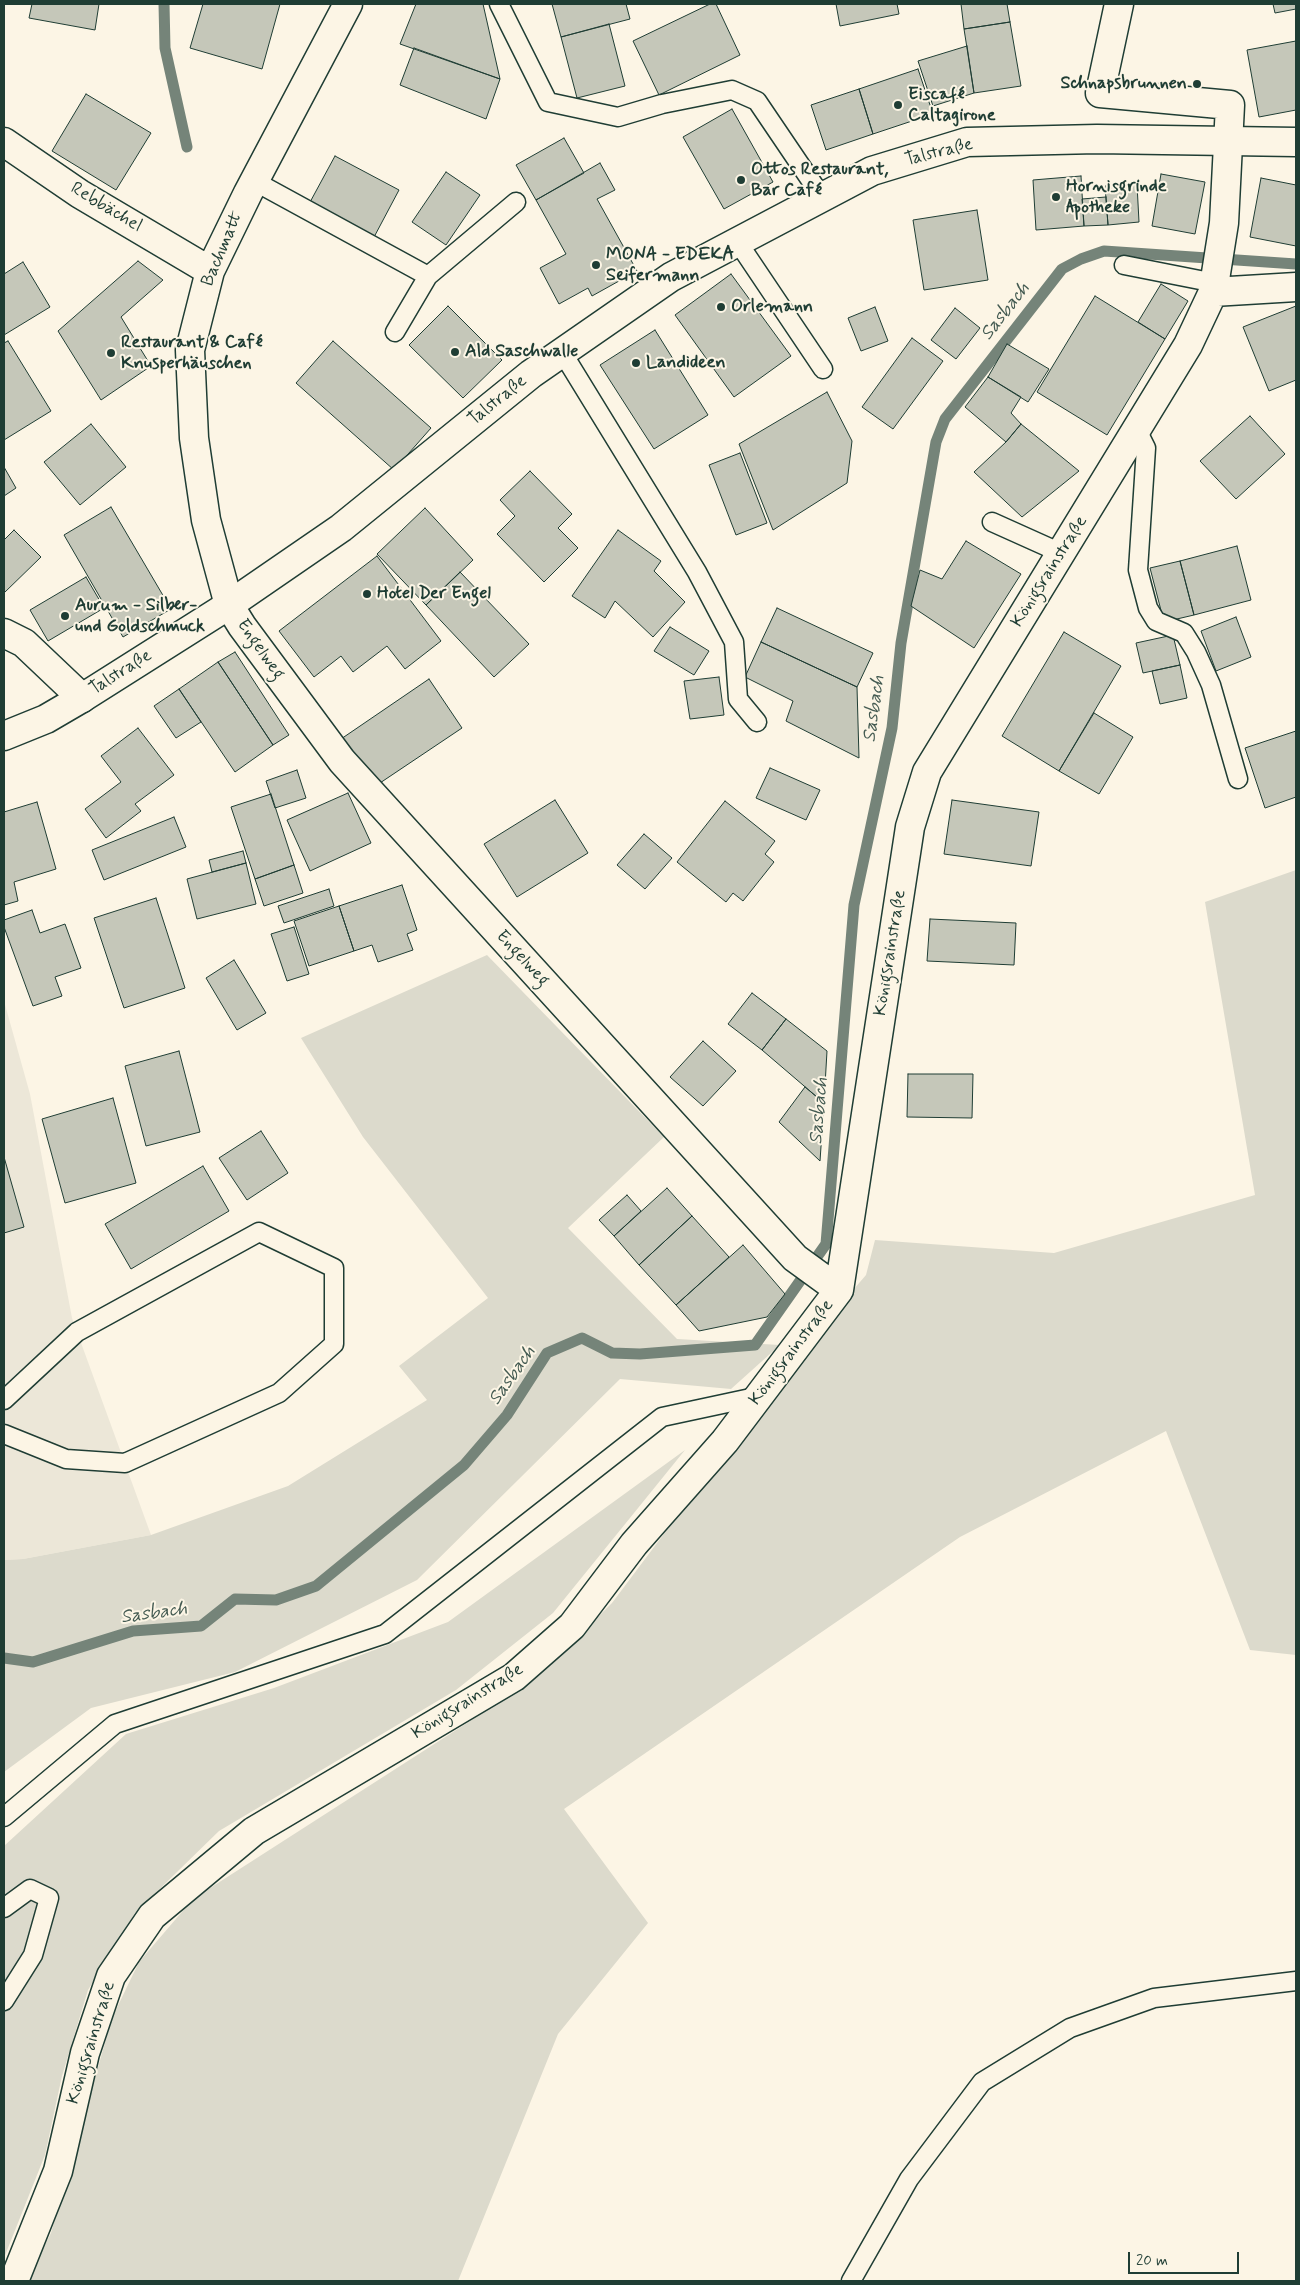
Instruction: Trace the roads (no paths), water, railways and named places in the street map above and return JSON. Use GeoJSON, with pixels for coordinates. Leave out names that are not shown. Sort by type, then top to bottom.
{"type":"FeatureCollection","features":[{"type":"Feature","properties":{"kind":"street","name":"Bachmatt"},"geometry":{"type":"LineString","coordinates":[[229,605],[206,520],[194,438],[190,350],[210,271],[254,181],[348,4]]}},
{"type":"Feature","properties":{"kind":"street","name":"Königsrainstraße"},"geometry":{"type":"LineString","coordinates":[[14,2281],[58,2171],[85,2053],[111,1976],[152,1916],[254,1831],[514,1677],[572,1626],[634,1544],[725,1442],[840,1290],[910,828],[927,772],[1188,345],[1215,282],[1224,223],[1230,105],[1100,93],[1119,4]]}},
{"type":"Feature","properties":{"kind":"street","name":"Talstraße"},"geometry":{"type":"LineString","coordinates":[[4,736],[46,719],[82,698],[229,605],[341,528],[531,374],[671,277],[872,170],[967,142],[1097,139],[1296,142]]}},
{"type":"Feature","properties":{"kind":"street","name":"Rebbächel"},"geometry":{"type":"LineString","coordinates":[[4,142],[80,194],[210,271]]}},
{"type":"Feature","properties":{"kind":"street"},"geometry":{"type":"LineString","coordinates":[[1215,282],[1296,287]]}},
{"type":"Feature","properties":{"kind":"street","name":"Engelweg"},"geometry":{"type":"LineString","coordinates":[[229,605],[242,626],[342,761],[795,1258],[840,1290]]}},
{"type":"Feature","properties":{"kind":"street"},"geometry":{"type":"LineString","coordinates":[[4,633],[24,643],[82,698]]}},
{"type":"Feature","properties":{"kind":"lane"},"geometry":{"type":"LineString","coordinates":[[499,4],[548,102],[618,117],[662,104],[732,90],[757,101],[822,197]]}},
{"type":"Feature","properties":{"kind":"lane"},"geometry":{"type":"LineString","coordinates":[[254,181],[428,276]]}},
{"type":"Feature","properties":{"kind":"lane"},"geometry":{"type":"LineString","coordinates":[[395,332],[428,276],[516,202]]}},
{"type":"Feature","properties":{"kind":"lane"},"geometry":{"type":"LineString","coordinates":[[738,242],[823,369]]}},
{"type":"Feature","properties":{"kind":"lane"},"geometry":{"type":"LineString","coordinates":[[1124,265],[1215,282]]}},
{"type":"Feature","properties":{"kind":"lane"},"geometry":{"type":"LineString","coordinates":[[562,352],[697,572],[734,642],[738,699],[757,722]]}},
{"type":"Feature","properties":{"kind":"lane"},"geometry":{"type":"LineString","coordinates":[[1137,430],[1146,448],[1138,570],[1148,608],[1156,621],[1184,633],[1196,652],[1211,685],[1238,779]]}},
{"type":"Feature","properties":{"kind":"lane"},"geometry":{"type":"LineString","coordinates":[[992,522],[1061,554]]}},
{"type":"Feature","properties":{"kind":"lane"},"geometry":{"type":"LineString","coordinates":[[4,1400],[77,1332],[259,1232],[334,1268],[334,1344],[279,1393],[125,1463],[66,1459],[4,1434]]}},
{"type":"Feature","properties":{"kind":"lane"},"geometry":{"type":"LineString","coordinates":[[4,1818],[115,1724],[385,1634],[662,1417],[760,1396]]}},
{"type":"Feature","properties":{"kind":"lane"},"geometry":{"type":"LineString","coordinates":[[4,1908],[30,1889],[49,1898],[33,1954],[4,2001]]}},
{"type":"Feature","properties":{"kind":"lane"},"geometry":{"type":"LineString","coordinates":[[851,2281],[909,2179],[982,2082],[1070,2028],[1154,1998],[1296,1981]]}},
{"type":"Feature","properties":{"kind":"waterway"},"geometry":{"type":"LineString","coordinates":[[164,4],[165,48],[187,147]]}},
{"type":"Feature","properties":{"kind":"waterway","name":"Sasbach"},"geometry":{"type":"LineString","coordinates":[[4,1658],[33,1662],[133,1631],[201,1626],[235,1599],[276,1600],[316,1586],[464,1465],[507,1415],[547,1353],[582,1338],[612,1353],[640,1354],[755,1345],[826,1244],[854,905],[892,728],[901,643],[936,442],[945,419],[1062,269],[1081,259],[1104,251],[1296,264]]}},
{"type":"Feature","properties":{"kind":"place","name":"Schnapsbrunnen"},"geometry":{"type":"Point","coordinates":[1197,84]}},
{"type":"Feature","properties":{"kind":"place","name":"Eiscafé Caltagirone"},"geometry":{"type":"Point","coordinates":[898,105]}},
{"type":"Feature","properties":{"kind":"place","name":"Ottos Restaurant, Bar Café"},"geometry":{"type":"Point","coordinates":[741,180]}},
{"type":"Feature","properties":{"kind":"place","name":"Hornisgrinde Apotheke"},"geometry":{"type":"Point","coordinates":[1056,197]}},
{"type":"Feature","properties":{"kind":"place","name":"MONA - EDEKA Seifermann"},"geometry":{"type":"Point","coordinates":[596,265]}},
{"type":"Feature","properties":{"kind":"place","name":"Orlemann"},"geometry":{"type":"Point","coordinates":[721,307]}},
{"type":"Feature","properties":{"kind":"place","name":"Ald Saschwalle"},"geometry":{"type":"Point","coordinates":[455,352]}},
{"type":"Feature","properties":{"kind":"place","name":"Restaurant & Café Knusperhäuschen"},"geometry":{"type":"Point","coordinates":[111,353]}},
{"type":"Feature","properties":{"kind":"place","name":"Landideen"},"geometry":{"type":"Point","coordinates":[636,363]}},
{"type":"Feature","properties":{"kind":"place","name":"Hotel Der Engel"},"geometry":{"type":"Point","coordinates":[367,594]}},
{"type":"Feature","properties":{"kind":"place","name":"Aurum - Silber- und Goldschmuck"},"geometry":{"type":"Point","coordinates":[65,616]}}]}
